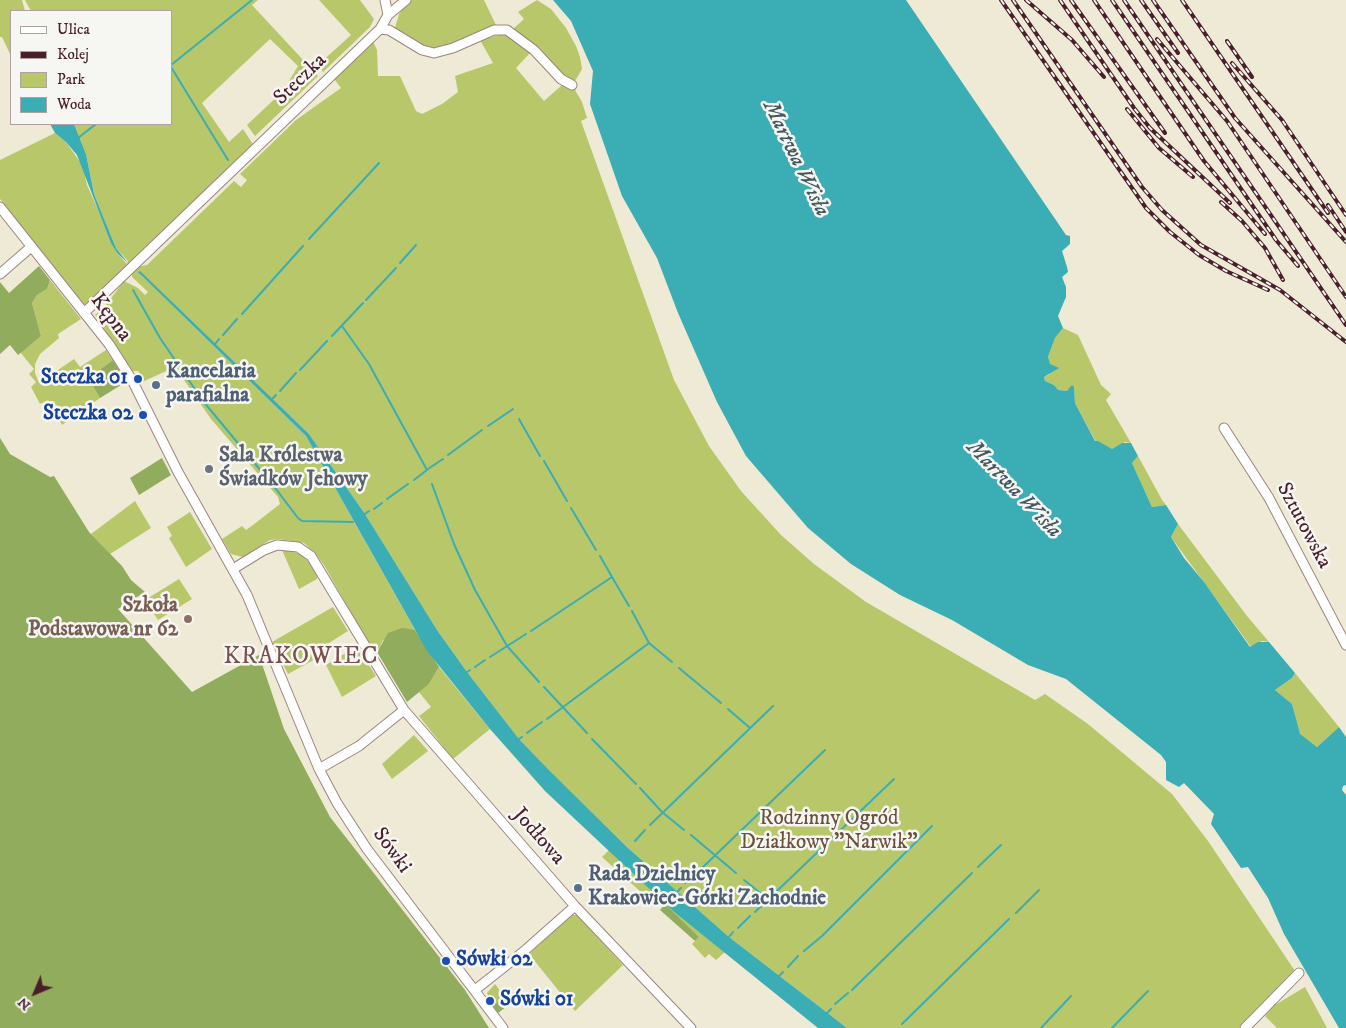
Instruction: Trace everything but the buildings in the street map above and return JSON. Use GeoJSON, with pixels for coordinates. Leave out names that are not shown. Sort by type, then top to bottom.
{"type":"FeatureCollection","features":[{"type":"Feature","properties":{"kind":"street"},"geometry":{"type":"LineString","coordinates":[[385,0],[388,15],[406,0]]}},
{"type":"Feature","properties":{"kind":"street","name":"Steczka"},"geometry":{"type":"LineString","coordinates":[[84,313],[380,29],[388,15]]}},
{"type":"Feature","properties":{"kind":"street"},"geometry":{"type":"LineString","coordinates":[[380,29],[389,30],[422,50],[434,53],[453,48],[500,28],[507,30],[534,50],[561,79],[572,85]]}},
{"type":"Feature","properties":{"kind":"street","name":"Kępna"},"geometry":{"type":"LineString","coordinates":[[0,207],[109,344],[132,380],[178,472],[233,569],[256,614],[281,677]]}},
{"type":"Feature","properties":{"kind":"street"},"geometry":{"type":"LineString","coordinates":[[0,274],[31,247]]}},
{"type":"Feature","properties":{"kind":"street","name":"Sztutowska"},"geometry":{"type":"LineString","coordinates":[[1224,428],[1269,498],[1346,645]]}},
{"type":"Feature","properties":{"kind":"street","name":"Jodłowa"},"geometry":{"type":"LineString","coordinates":[[233,569],[264,550],[277,545],[298,547],[305,551],[323,573],[355,632],[404,710],[575,906],[691,1028]]}},
{"type":"Feature","properties":{"kind":"street","name":"Sówki"},"geometry":{"type":"LineString","coordinates":[[281,677],[319,769],[337,803],[366,849],[503,1028]]}},
{"type":"Feature","properties":{"kind":"street"},"geometry":{"type":"LineString","coordinates":[[319,769],[359,746],[404,710]]}},
{"type":"Feature","properties":{"kind":"street"},"geometry":{"type":"LineString","coordinates":[[475,990],[523,952],[575,906]]}},
{"type":"Feature","properties":{"kind":"street"},"geometry":{"type":"LineString","coordinates":[[1245,1028],[1299,973]]}},
{"type":"Feature","properties":{"kind":"green space"},"geometry":{"type":"Polygon","coordinates":[[[0,0],[22,0],[25,10],[10,10],[10,54],[2,37],[0,37],[0,0]]]}},
{"type":"Feature","properties":{"kind":"green space"},"geometry":{"type":"Polygon","coordinates":[[[25,0],[258,0],[252,5],[318,76],[255,136],[247,125],[283,91],[298,66],[270,39],[202,103],[229,142],[243,129],[254,146],[87,304],[84,304],[0,199],[0,160],[55,133],[66,142],[83,166],[87,185],[118,254],[127,264],[128,261],[116,248],[94,194],[86,154],[74,125],[172,125],[172,10],[30,10],[25,0]]]}},
{"type":"Feature","properties":{"kind":"green space"},"geometry":{"type":"Polygon","coordinates":[[[319,0],[360,0],[374,19],[370,27],[323,72],[318,65],[351,35],[319,0]]]}},
{"type":"Feature","properties":{"kind":"green space"},"geometry":{"type":"Polygon","coordinates":[[[410,0],[484,0],[496,25],[440,48],[429,48],[395,28],[399,14],[410,0]]]}},
{"type":"Feature","properties":{"kind":"green space"},"geometry":{"type":"Polygon","coordinates":[[[537,0],[551,9],[566,28],[576,46],[582,69],[574,83],[565,81],[512,30],[524,19],[518,12],[537,0]]]}},
{"type":"Feature","properties":{"kind":"green space","name":"Rodzinny Ogród Działkowy \"Narwik\""},"geometry":{"type":"Polygon","coordinates":[[[503,34],[515,38],[531,52],[516,68],[544,101],[562,85],[575,90],[582,102],[587,118],[581,121],[674,380],[709,446],[741,491],[781,535],[814,564],[866,602],[1035,700],[1045,694],[1088,724],[1172,794],[1208,841],[1295,971],[1239,1028],[847,1028],[729,937],[628,848],[519,739],[437,630],[365,514],[309,434],[139,271],[306,436],[415,630],[383,640],[377,652],[370,646],[324,565],[304,543],[279,539],[270,540],[243,557],[231,554],[222,539],[242,526],[246,530],[253,525],[280,504],[278,497],[211,419],[175,367],[140,383],[142,377],[138,371],[132,371],[95,315],[106,305],[124,281],[138,288],[145,295],[148,292],[132,277],[132,272],[137,267],[147,265],[234,181],[241,187],[247,180],[240,174],[296,120],[341,88],[335,80],[335,76],[372,39],[377,50],[378,76],[400,76],[416,111],[422,114],[442,104],[458,92],[455,76],[493,63],[480,40],[503,34]]]}},
{"type":"Feature","properties":{"kind":"green space"},"geometry":{"type":"Polygon","coordinates":[[[39,266],[50,280],[47,289],[37,295],[32,303],[41,336],[18,355],[10,345],[0,354],[0,282],[9,293],[39,266]]]}},
{"type":"Feature","properties":{"kind":"green space"},"geometry":{"type":"Polygon","coordinates":[[[50,280],[81,319],[58,334],[59,338],[40,354],[35,364],[35,373],[39,383],[74,359],[80,367],[106,350],[113,360],[88,378],[100,398],[62,425],[48,400],[40,404],[31,387],[36,382],[29,374],[34,369],[20,352],[41,336],[32,303],[37,295],[47,289],[50,280]]]}},
{"type":"Feature","properties":{"kind":"green space"},"geometry":{"type":"Polygon","coordinates":[[[1063,328],[1078,335],[1101,385],[1111,394],[1106,400],[1131,443],[1125,442],[1112,449],[1096,442],[1075,403],[1074,387],[1067,391],[1057,390],[1054,385],[1045,381],[1044,377],[1050,374],[1048,357],[1055,338],[1063,328]]]}},
{"type":"Feature","properties":{"kind":"green space"},"geometry":{"type":"Polygon","coordinates":[[[113,360],[126,382],[100,398],[88,378],[113,360]]]}},
{"type":"Feature","properties":{"kind":"green space"},"geometry":{"type":"Polygon","coordinates":[[[0,438],[10,454],[50,477],[54,476],[89,532],[122,566],[131,580],[145,592],[118,609],[192,692],[259,655],[284,729],[330,817],[465,990],[489,1028],[0,1028],[0,438]]]}},
{"type":"Feature","properties":{"kind":"green space"},"geometry":{"type":"Polygon","coordinates":[[[1138,456],[1166,505],[1152,507],[1132,463],[1138,456]]]}},
{"type":"Feature","properties":{"kind":"green space"},"geometry":{"type":"Polygon","coordinates":[[[162,458],[171,475],[139,495],[130,478],[162,458]]]}},
{"type":"Feature","properties":{"kind":"green space"},"geometry":{"type":"Polygon","coordinates":[[[135,501],[151,528],[110,554],[91,534],[135,501]]]}},
{"type":"Feature","properties":{"kind":"green space"},"geometry":{"type":"Polygon","coordinates":[[[190,512],[212,549],[186,567],[169,538],[172,536],[167,527],[190,512]]]}},
{"type":"Feature","properties":{"kind":"green space"},"geometry":{"type":"Polygon","coordinates":[[[1178,524],[1247,616],[1269,642],[1262,641],[1251,647],[1171,537],[1178,524]]]}},
{"type":"Feature","properties":{"kind":"green space"},"geometry":{"type":"Polygon","coordinates":[[[282,550],[302,555],[313,567],[317,579],[299,589],[282,550]]]}},
{"type":"Feature","properties":{"kind":"green space"},"geometry":{"type":"Polygon","coordinates":[[[179,579],[192,599],[158,620],[145,600],[179,579]]]}},
{"type":"Feature","properties":{"kind":"green space"},"geometry":{"type":"Polygon","coordinates":[[[333,607],[348,631],[318,650],[321,656],[288,674],[272,642],[333,607]]]}},
{"type":"Feature","properties":{"kind":"green space"},"geometry":{"type":"Polygon","coordinates":[[[402,628],[415,630],[439,667],[429,684],[407,702],[377,652],[388,633],[402,628]]]}},
{"type":"Feature","properties":{"kind":"green space"},"geometry":{"type":"Polygon","coordinates":[[[357,646],[376,676],[342,697],[326,665],[357,646]]]}},
{"type":"Feature","properties":{"kind":"green space"},"geometry":{"type":"Polygon","coordinates":[[[439,667],[490,729],[453,759],[419,716],[431,707],[419,692],[429,684],[439,667]]]}},
{"type":"Feature","properties":{"kind":"green space"},"geometry":{"type":"Polygon","coordinates":[[[1295,673],[1339,727],[1317,747],[1299,734],[1292,704],[1275,690],[1292,678],[1295,673]]]}},
{"type":"Feature","properties":{"kind":"green space"},"geometry":{"type":"Polygon","coordinates":[[[414,735],[428,751],[392,779],[382,764],[414,735]]]}},
{"type":"Feature","properties":{"kind":"green space"},"geometry":{"type":"Polygon","coordinates":[[[609,850],[673,911],[725,952],[716,960],[709,954],[705,958],[692,944],[699,937],[646,890],[642,893],[602,857],[609,850]]]}},
{"type":"Feature","properties":{"kind":"green space"},"geometry":{"type":"Polygon","coordinates":[[[665,904],[699,937],[695,941],[660,910],[665,904]]]}},
{"type":"Feature","properties":{"kind":"green space"},"geometry":{"type":"Polygon","coordinates":[[[572,915],[577,915],[623,965],[575,1011],[529,954],[572,915]]]}},
{"type":"Feature","properties":{"kind":"green space"},"geometry":{"type":"Polygon","coordinates":[[[495,984],[504,996],[493,1006],[487,993],[495,984]]]}},
{"type":"Feature","properties":{"kind":"green space"},"geometry":{"type":"Polygon","coordinates":[[[1305,987],[1327,1028],[1277,1028],[1265,1016],[1275,1005],[1305,987]]]}},
{"type":"Feature","properties":{"kind":"green space"},"geometry":{"type":"Polygon","coordinates":[[[517,990],[521,996],[498,1013],[493,1006],[504,996],[506,998],[517,990]]]}},
{"type":"Feature","properties":{"kind":"water","name":"Martwa Wisła"},"geometry":{"type":"Polygon","coordinates":[[[553,0],[906,0],[1066,235],[1070,236],[1070,244],[1062,251],[1068,272],[1062,277],[1066,287],[1066,297],[1058,316],[1063,328],[1055,338],[1048,357],[1050,364],[1059,368],[1044,377],[1045,381],[1054,385],[1058,390],[1067,391],[1072,385],[1074,387],[1075,403],[1095,441],[1112,449],[1122,443],[1131,443],[1138,456],[1132,463],[1152,507],[1166,505],[1178,524],[1171,537],[1184,558],[1204,582],[1250,647],[1258,642],[1269,642],[1295,673],[1292,678],[1275,690],[1292,704],[1300,734],[1317,747],[1339,727],[1346,737],[1346,785],[1343,786],[1342,790],[1346,795],[1346,1028],[1339,1028],[1284,934],[1268,898],[1248,867],[1241,868],[1211,824],[1214,814],[1184,783],[1179,787],[1166,780],[1166,762],[1161,755],[1066,679],[1028,665],[952,620],[900,595],[851,564],[808,528],[746,456],[717,402],[678,313],[657,258],[622,196],[590,104],[593,71],[571,21],[553,0]]]}},
{"type":"Feature","properties":{"kind":"water"},"geometry":{"type":"Polygon","coordinates":[[[51,125],[74,125],[86,154],[94,194],[116,248],[128,263],[118,254],[111,243],[77,155],[55,133],[51,125]]]}},
{"type":"Feature","properties":{"kind":"water"},"geometry":{"type":"Polygon","coordinates":[[[140,271],[309,434],[365,514],[437,630],[519,739],[628,848],[729,937],[847,1028],[818,1028],[673,911],[545,791],[490,729],[427,651],[306,436],[138,272],[140,271]]]}},
{"type":"Feature","properties":{"kind":"waterway"},"geometry":{"type":"LineString","coordinates":[[172,64],[252,0]]}},
{"type":"Feature","properties":{"kind":"waterway"},"geometry":{"type":"LineString","coordinates":[[172,69],[228,160]]}},
{"type":"Feature","properties":{"kind":"waterway"},"geometry":{"type":"LineString","coordinates":[[78,138],[95,125]]}},
{"type":"Feature","properties":{"kind":"waterway"},"geometry":{"type":"LineString","coordinates":[[309,239],[379,163]]}},
{"type":"Feature","properties":{"kind":"waterway"},"geometry":{"type":"LineString","coordinates":[[400,263],[416,245]]}},
{"type":"Feature","properties":{"kind":"waterway"},"geometry":{"type":"LineString","coordinates":[[242,314],[303,246]]}},
{"type":"Feature","properties":{"kind":"waterway"},"geometry":{"type":"LineString","coordinates":[[366,300],[396,268]]}},
{"type":"Feature","properties":{"kind":"waterway"},"geometry":{"type":"LineString","coordinates":[[133,290],[160,338],[203,401],[298,518],[302,521],[353,522]]}},
{"type":"Feature","properties":{"kind":"waterway"},"geometry":{"type":"LineString","coordinates":[[332,336],[363,303]]}},
{"type":"Feature","properties":{"kind":"waterway"},"geometry":{"type":"LineString","coordinates":[[223,335],[237,319]]}},
{"type":"Feature","properties":{"kind":"waterway"},"geometry":{"type":"LineString","coordinates":[[342,326],[369,364],[427,470],[414,480]]}},
{"type":"Feature","properties":{"kind":"waterway"},"geometry":{"type":"LineString","coordinates":[[215,344],[219,339]]}},
{"type":"Feature","properties":{"kind":"waterway"},"geometry":{"type":"LineString","coordinates":[[300,370],[327,341]]}},
{"type":"Feature","properties":{"kind":"waterway"},"geometry":{"type":"LineString","coordinates":[[280,391],[296,373]]}},
{"type":"Feature","properties":{"kind":"waterway"},"geometry":{"type":"LineString","coordinates":[[272,399],[276,395]]}},
{"type":"Feature","properties":{"kind":"waterway"},"geometry":{"type":"LineString","coordinates":[[488,426],[513,409]]}},
{"type":"Feature","properties":{"kind":"waterway"},"geometry":{"type":"LineString","coordinates":[[519,419],[540,456]]}},
{"type":"Feature","properties":{"kind":"waterway"},"geometry":{"type":"LineString","coordinates":[[448,455],[482,430]]}},
{"type":"Feature","properties":{"kind":"waterway"},"geometry":{"type":"LineString","coordinates":[[428,469],[443,459]]}},
{"type":"Feature","properties":{"kind":"waterway"},"geometry":{"type":"LineString","coordinates":[[544,461],[567,501]]}},
{"type":"Feature","properties":{"kind":"waterway"},"geometry":{"type":"LineString","coordinates":[[387,499],[408,484]]}},
{"type":"Feature","properties":{"kind":"waterway"},"geometry":{"type":"LineString","coordinates":[[432,484],[454,544],[475,590],[507,646],[539,682]]}},
{"type":"Feature","properties":{"kind":"waterway"},"geometry":{"type":"LineString","coordinates":[[374,509],[382,503]]}},
{"type":"Feature","properties":{"kind":"waterway"},"geometry":{"type":"LineString","coordinates":[[571,508],[596,550]]}},
{"type":"Feature","properties":{"kind":"waterway"},"geometry":{"type":"LineString","coordinates":[[365,514],[369,511]]}},
{"type":"Feature","properties":{"kind":"waterway"},"geometry":{"type":"LineString","coordinates":[[600,556],[612,577]]}},
{"type":"Feature","properties":{"kind":"waterway"},"geometry":{"type":"LineString","coordinates":[[531,631],[612,577],[629,606]]}},
{"type":"Feature","properties":{"kind":"waterway"},"geometry":{"type":"LineString","coordinates":[[632,611],[649,643]]}},
{"type":"Feature","properties":{"kind":"waterway"},"geometry":{"type":"LineString","coordinates":[[490,657],[526,634]]}},
{"type":"Feature","properties":{"kind":"waterway"},"geometry":{"type":"LineString","coordinates":[[547,719],[649,643],[672,662]]}},
{"type":"Feature","properties":{"kind":"waterway"},"geometry":{"type":"LineString","coordinates":[[475,667],[485,660]]}},
{"type":"Feature","properties":{"kind":"waterway"},"geometry":{"type":"LineString","coordinates":[[679,668],[721,703]]}},
{"type":"Feature","properties":{"kind":"waterway"},"geometry":{"type":"LineString","coordinates":[[544,687],[587,733]]}},
{"type":"Feature","properties":{"kind":"waterway"},"geometry":{"type":"LineString","coordinates":[[650,825],[773,706]]}},
{"type":"Feature","properties":{"kind":"waterway"},"geometry":{"type":"LineString","coordinates":[[728,709],[750,728]]}},
{"type":"Feature","properties":{"kind":"waterway"},"geometry":{"type":"LineString","coordinates":[[527,733],[542,722]]}},
{"type":"Feature","properties":{"kind":"waterway"},"geometry":{"type":"LineString","coordinates":[[592,739],[636,784]]}},
{"type":"Feature","properties":{"kind":"waterway"},"geometry":{"type":"LineString","coordinates":[[702,868],[825,750]]}},
{"type":"Feature","properties":{"kind":"waterway"},"geometry":{"type":"LineString","coordinates":[[755,912],[894,779]]}},
{"type":"Feature","properties":{"kind":"waterway"},"geometry":{"type":"LineString","coordinates":[[640,788],[662,812],[684,830]]}},
{"type":"Feature","properties":{"kind":"waterway"},"geometry":{"type":"LineString","coordinates":[[804,951],[822,936],[932,826]]}},
{"type":"Feature","properties":{"kind":"waterway"},"geometry":{"type":"LineString","coordinates":[[635,841],[645,830]]}},
{"type":"Feature","properties":{"kind":"waterway"},"geometry":{"type":"LineString","coordinates":[[691,835],[736,873]]}},
{"type":"Feature","properties":{"kind":"waterway"},"geometry":{"type":"LineString","coordinates":[[978,867],[1001,845]]}},
{"type":"Feature","properties":{"kind":"waterway"},"geometry":{"type":"LineString","coordinates":[[685,883],[697,872]]}},
{"type":"Feature","properties":{"kind":"waterway"},"geometry":{"type":"LineString","coordinates":[[852,990],[972,873]]}},
{"type":"Feature","properties":{"kind":"waterway"},"geometry":{"type":"LineString","coordinates":[[744,880],[768,899]]}},
{"type":"Feature","properties":{"kind":"waterway"},"geometry":{"type":"LineString","coordinates":[[677,892],[681,888]]}},
{"type":"Feature","properties":{"kind":"waterway"},"geometry":{"type":"LineString","coordinates":[[1016,913],[1039,890]]}},
{"type":"Feature","properties":{"kind":"waterway"},"geometry":{"type":"LineString","coordinates":[[738,928],[750,916]]}},
{"type":"Feature","properties":{"kind":"waterway"},"geometry":{"type":"LineString","coordinates":[[902,1024],[1009,919]]}},
{"type":"Feature","properties":{"kind":"waterway"},"geometry":{"type":"LineString","coordinates":[[729,937],[733,932]]}},
{"type":"Feature","properties":{"kind":"waterway"},"geometry":{"type":"LineString","coordinates":[[788,967],[798,956]]}},
{"type":"Feature","properties":{"kind":"waterway"},"geometry":{"type":"LineString","coordinates":[[779,976],[783,972]]}},
{"type":"Feature","properties":{"kind":"waterway"},"geometry":{"type":"LineString","coordinates":[[1112,1028],[1148,991]]}},
{"type":"Feature","properties":{"kind":"waterway"},"geometry":{"type":"LineString","coordinates":[[835,1004],[848,993]]}},
{"type":"Feature","properties":{"kind":"waterway"},"geometry":{"type":"LineString","coordinates":[[1041,1028],[1071,996]]}},
{"type":"Feature","properties":{"kind":"waterway"},"geometry":{"type":"LineString","coordinates":[[827,1013],[831,1009]]}},
{"type":"Feature","properties":{"kind":"railway"},"geometry":{"type":"LineString","coordinates":[[1001,0],[1146,208],[1170,232],[1199,255],[1226,271],[1268,290]]}},
{"type":"Feature","properties":{"kind":"railway"},"geometry":{"type":"LineString","coordinates":[[1013,0],[1142,187],[1162,210],[1201,245],[1280,290],[1346,342]]}},
{"type":"Feature","properties":{"kind":"railway"},"geometry":{"type":"LineString","coordinates":[[1026,0],[1072,40],[1104,77]]}},
{"type":"Feature","properties":{"kind":"railway"},"geometry":{"type":"LineString","coordinates":[[1060,0],[1134,108],[1150,128],[1230,203]]}},
{"type":"Feature","properties":{"kind":"railway"},"geometry":{"type":"LineString","coordinates":[[1071,0],[1165,133]]}},
{"type":"Feature","properties":{"kind":"railway"},"geometry":{"type":"LineString","coordinates":[[1094,0],[1204,161],[1265,234]]}},
{"type":"Feature","properties":{"kind":"railway"},"geometry":{"type":"LineString","coordinates":[[1112,0],[1276,240],[1298,266]]}},
{"type":"Feature","properties":{"kind":"railway"},"geometry":{"type":"LineString","coordinates":[[1124,0],[1346,325]]}},
{"type":"Feature","properties":{"kind":"railway"},"geometry":{"type":"LineString","coordinates":[[1141,0],[1178,53]]}},
{"type":"Feature","properties":{"kind":"railway"},"geometry":{"type":"LineString","coordinates":[[1153,0],[1235,118],[1346,242]]}},
{"type":"Feature","properties":{"kind":"railway"},"geometry":{"type":"LineString","coordinates":[[1182,0],[1328,213]]}},
{"type":"Feature","properties":{"kind":"railway"},"geometry":{"type":"LineString","coordinates":[[1157,39],[1227,121],[1346,297]]}},
{"type":"Feature","properties":{"kind":"railway"},"geometry":{"type":"LineString","coordinates":[[1227,41],[1252,77]]}},
{"type":"Feature","properties":{"kind":"railway"},"geometry":{"type":"LineString","coordinates":[[1232,63],[1282,120],[1346,215]]}},
{"type":"Feature","properties":{"kind":"railway"},"geometry":{"type":"LineString","coordinates":[[1127,109],[1159,148],[1193,177]]}},
{"type":"Feature","properties":{"kind":"railway"},"geometry":{"type":"LineString","coordinates":[[1221,202],[1242,221],[1265,248],[1283,280]]}},
{"type":"Feature","properties":{"kind":"railway"},"geometry":{"type":"LineString","coordinates":[[1328,205],[1346,232]]}},
{"type":"Feature","properties":{"kind":"place","name":"Steczka 01"},"geometry":{"type":"Point","coordinates":[138,379]}},
{"type":"Feature","properties":{"kind":"place","name":"Kancelaria parafialna"},"geometry":{"type":"Point","coordinates":[156,385]}},
{"type":"Feature","properties":{"kind":"place","name":"Steczka 02"},"geometry":{"type":"Point","coordinates":[143,415]}},
{"type":"Feature","properties":{"kind":"place","name":"Sala Królestwa Świadków Jehowy"},"geometry":{"type":"Point","coordinates":[209,469]}},
{"type":"Feature","properties":{"kind":"place","name":"Szkoła Podstawowa nr 62"},"geometry":{"type":"Point","coordinates":[188,619]}},
{"type":"Feature","properties":{"kind":"place","name":"Rada Dzielnicy Krakowiec-Górki Zachodnie"},"geometry":{"type":"Point","coordinates":[578,888]}},
{"type":"Feature","properties":{"kind":"place","name":"Sówki 02"},"geometry":{"type":"Point","coordinates":[446,961]}},
{"type":"Feature","properties":{"kind":"place","name":"Sówki 01"},"geometry":{"type":"Point","coordinates":[490,1001]}},
{"type":"Feature","properties":{"kind":"district","name":"KRAKOWIEC"},"geometry":{"type":"Point","coordinates":[301,658]}}]}
